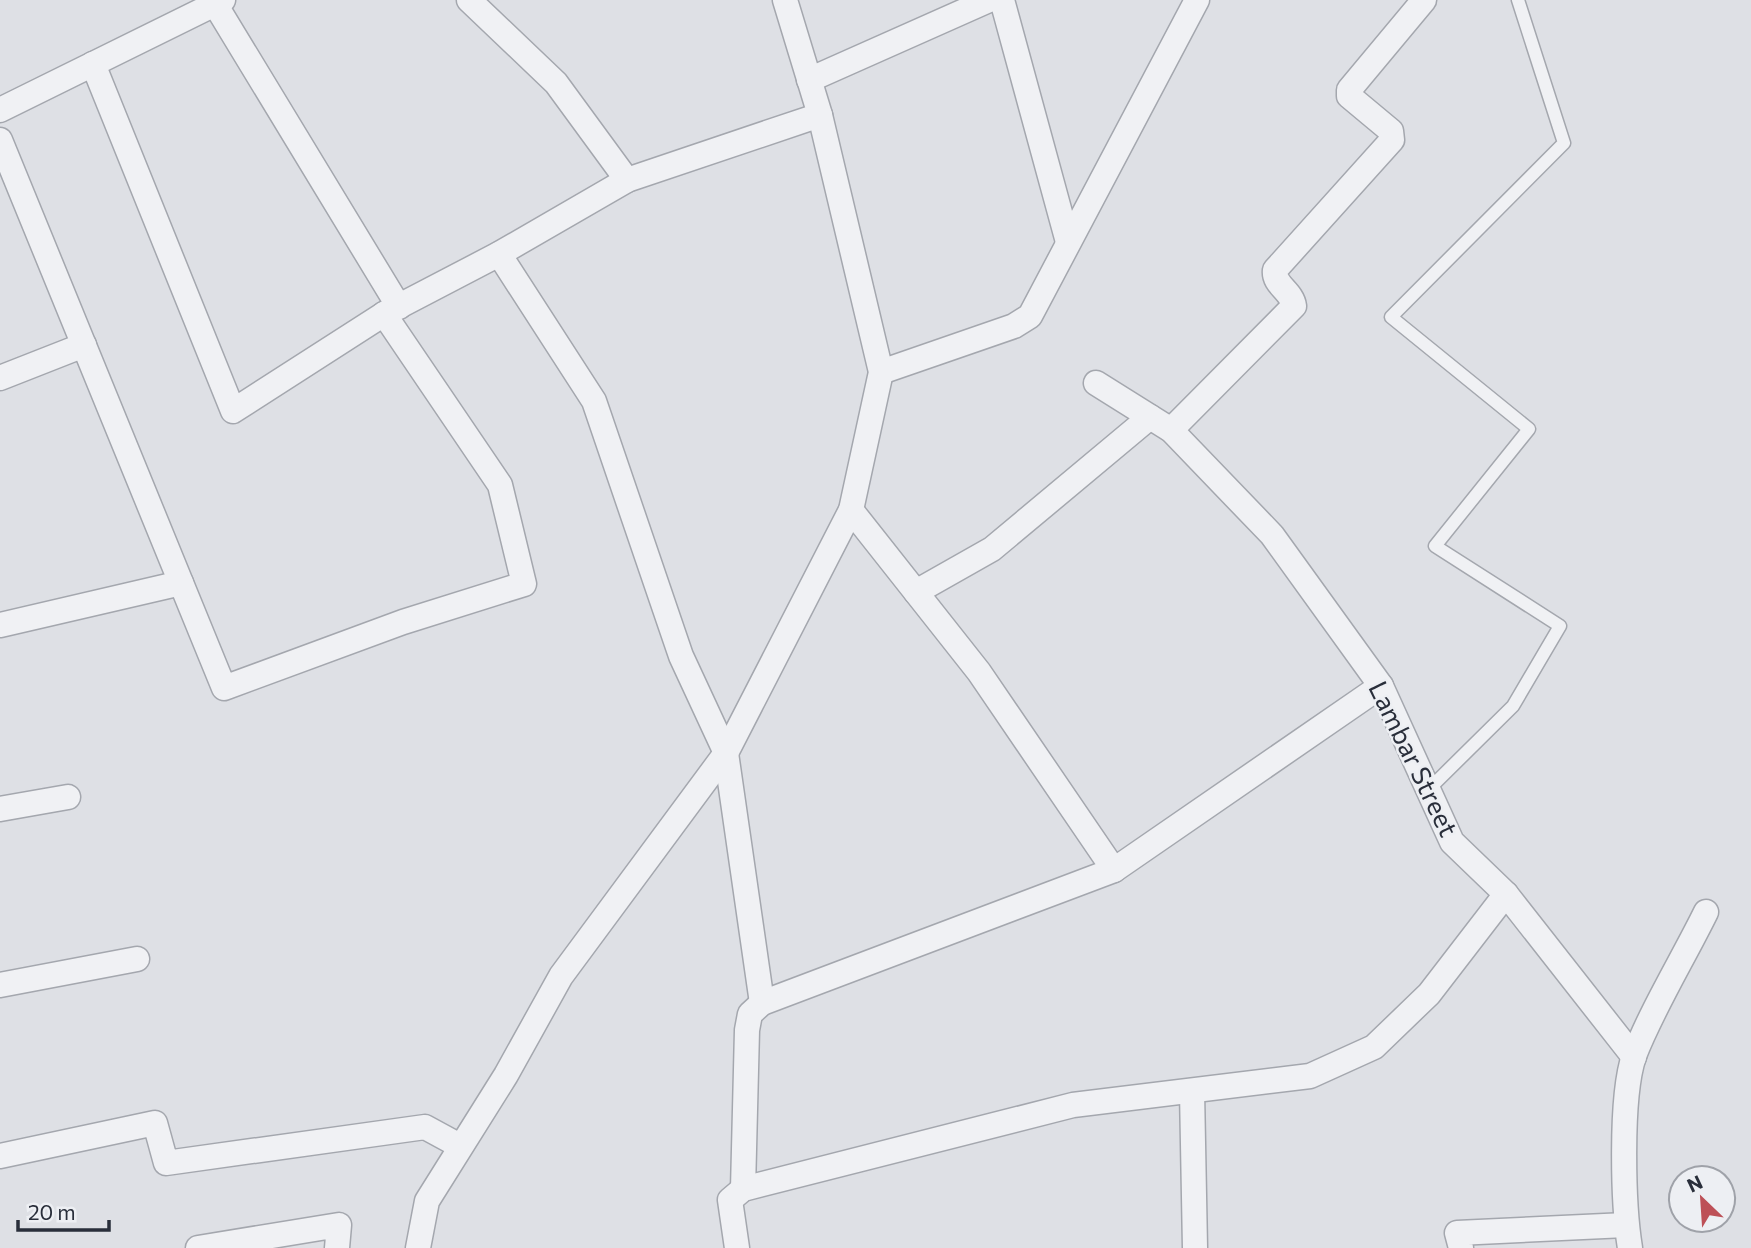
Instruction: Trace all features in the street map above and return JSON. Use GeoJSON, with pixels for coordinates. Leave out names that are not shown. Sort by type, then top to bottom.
{"type":"FeatureCollection","features":[{"type":"Feature","properties":{"kind":"street"},"geometry":{"type":"LineString","coordinates":[[469,0],[556,83],[628,180]]}},
{"type":"Feature","properties":{"kind":"street"},"geometry":{"type":"LineString","coordinates":[[418,1248],[427,1201],[506,1075],[561,976],[726,753],[851,510],[881,372],[820,116],[785,0]]}},
{"type":"Feature","properties":{"kind":"street"},"geometry":{"type":"LineString","coordinates":[[810,80],[989,0]]}},
{"type":"Feature","properties":{"kind":"street"},"geometry":{"type":"LineString","coordinates":[[1002,0],[1068,242]]}},
{"type":"Feature","properties":{"kind":"street"},"geometry":{"type":"LineString","coordinates":[[881,372],[1014,326],[1030,316],[1196,0]]}},
{"type":"Feature","properties":{"kind":"street"},"geometry":{"type":"LineString","coordinates":[[1171,430],[1294,306],[1292,296],[1275,280],[1275,270],[1392,140],[1391,131],[1349,96],[1349,90],[1424,0]]}},
{"type":"Feature","properties":{"kind":"street"},"geometry":{"type":"LineString","coordinates":[[0,110],[219,2],[391,311],[500,485],[524,584],[403,622],[224,688],[0,140]]}},
{"type":"Feature","properties":{"kind":"street"},"geometry":{"type":"LineString","coordinates":[[93,64],[233,411],[391,311],[499,254],[628,180],[820,116]]}},
{"type":"Feature","properties":{"kind":"street"},"geometry":{"type":"LineString","coordinates":[[499,254],[594,401],[681,656],[726,753],[762,1003]]}},
{"type":"Feature","properties":{"kind":"street"},"geometry":{"type":"LineString","coordinates":[[0,378],[84,345]]}},
{"type":"Feature","properties":{"kind":"street","name":"Lambar Street"},"geometry":{"type":"LineString","coordinates":[[1096,383],[1171,430],[1272,535],[1381,686],[1452,842],[1506,894],[1634,1057]]}},
{"type":"Feature","properties":{"kind":"street"},"geometry":{"type":"LineString","coordinates":[[916,592],[992,548],[1150,417]]}},
{"type":"Feature","properties":{"kind":"street"},"geometry":{"type":"LineString","coordinates":[[851,510],[979,672],[1114,870]]}},
{"type":"Feature","properties":{"kind":"street"},"geometry":{"type":"LineString","coordinates":[[0,625],[181,583]]}},
{"type":"Feature","properties":{"kind":"street"},"geometry":{"type":"LineString","coordinates":[[743,1189],[747,1030],[750,1014],[762,1003],[1114,870],[1381,686]]}},
{"type":"Feature","properties":{"kind":"street"},"geometry":{"type":"LineString","coordinates":[[0,809],[68,797]]}},
{"type":"Feature","properties":{"kind":"street"},"geometry":{"type":"LineString","coordinates":[[737,1248],[730,1200],[743,1189],[1073,1105],[1310,1076],[1374,1047],[1429,994],[1506,894]]}},
{"type":"Feature","properties":{"kind":"street"},"geometry":{"type":"LineString","coordinates":[[1461,1248],[1457,1233],[1628,1236],[1626,1094],[1634,1057],[1706,912]]}},
{"type":"Feature","properties":{"kind":"street"},"geometry":{"type":"LineString","coordinates":[[0,985],[137,959]]}},
{"type":"Feature","properties":{"kind":"street"},"geometry":{"type":"LineString","coordinates":[[1192,1091],[1195,1248]]}},
{"type":"Feature","properties":{"kind":"street"},"geometry":{"type":"LineString","coordinates":[[0,1156],[155,1123],[166,1163],[425,1127],[460,1146]]}},
{"type":"Feature","properties":{"kind":"street"},"geometry":{"type":"LineString","coordinates":[[198,1248],[339,1225],[337,1248]]}},
{"type":"Feature","properties":{"kind":"lane"},"geometry":{"type":"LineString","coordinates":[[1428,790],[1513,706],[1560,626],[1435,546],[1529,429],[1391,317],[1564,143],[1518,0]]}}]}
